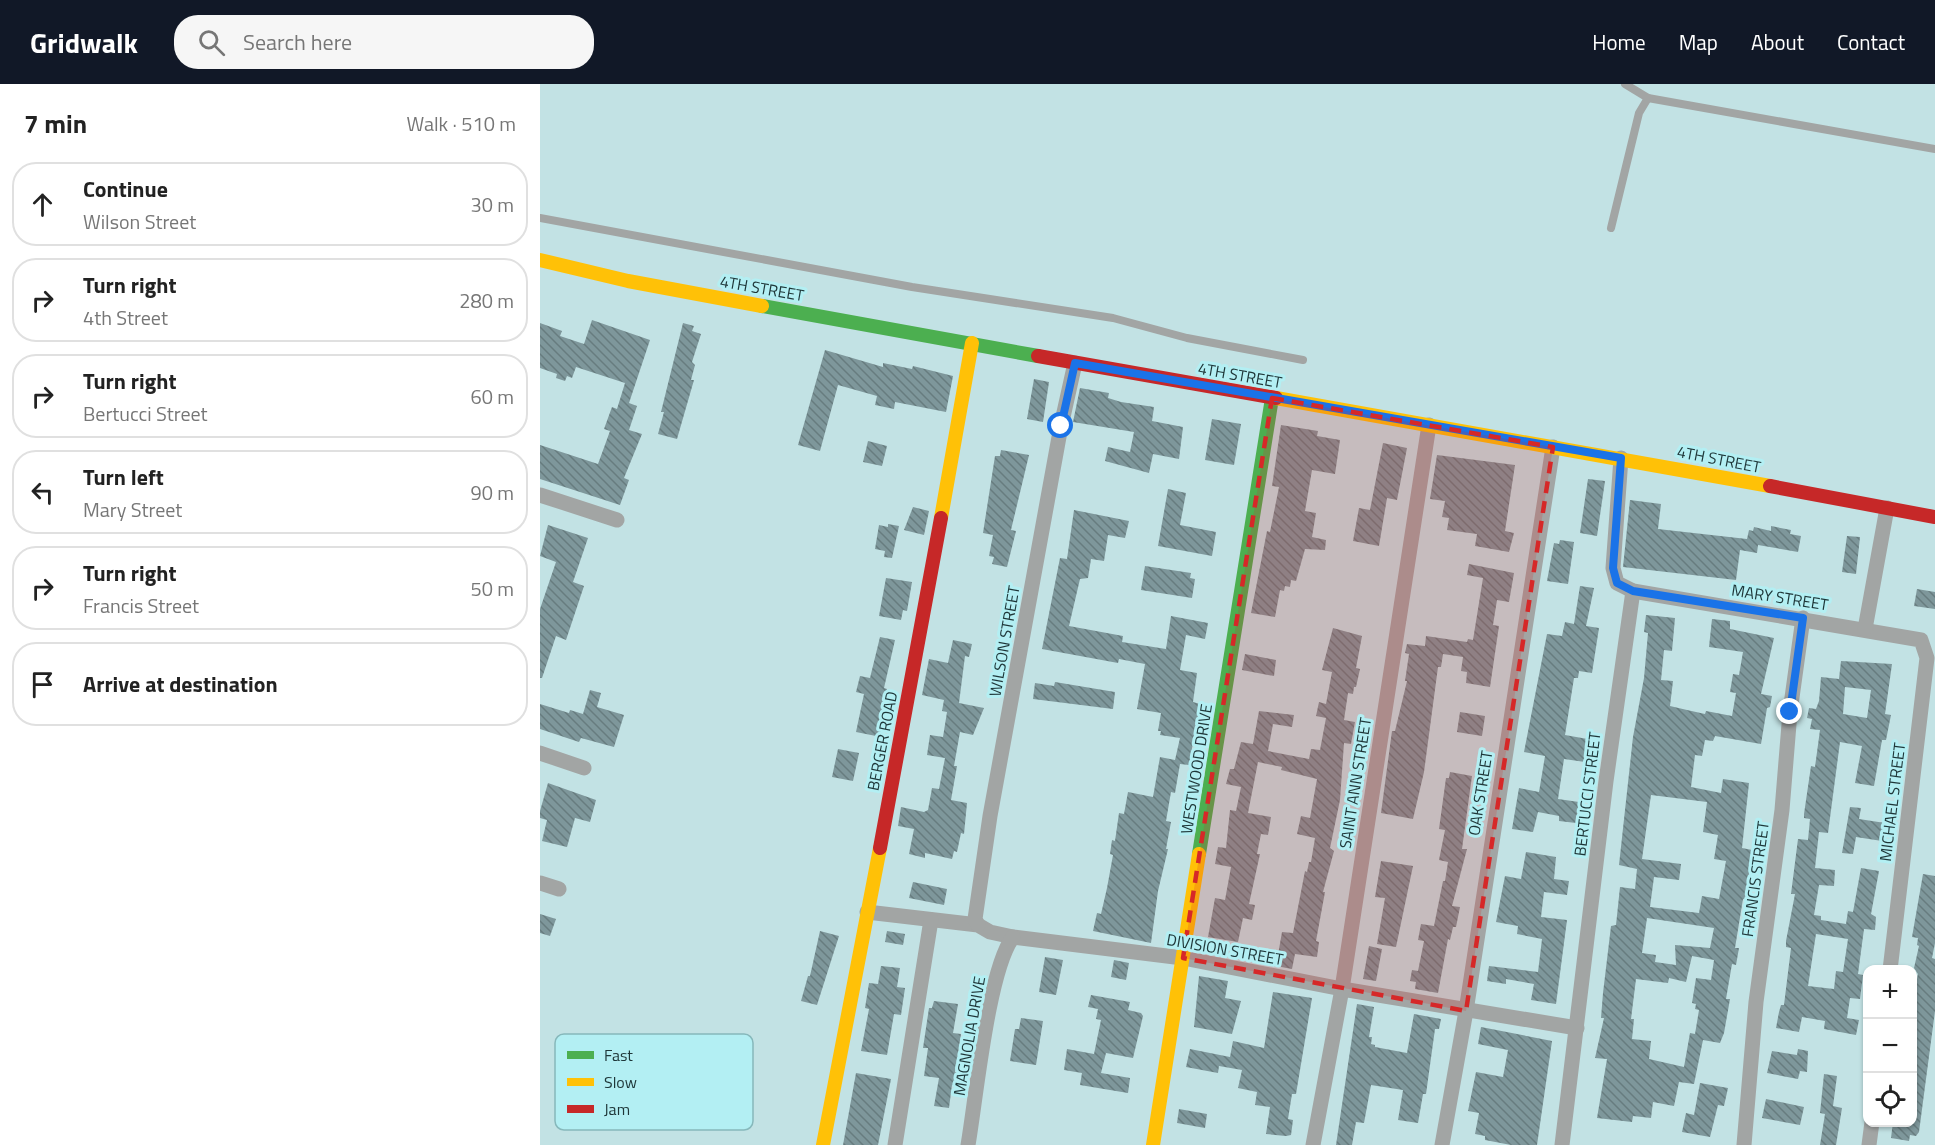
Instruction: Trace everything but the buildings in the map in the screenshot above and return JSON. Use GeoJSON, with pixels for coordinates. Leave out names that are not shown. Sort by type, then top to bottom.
{"type":"FeatureCollection","features":[{"type":"Feature","properties":{"kind":"street","name":"4TH STREET"},"geometry":{"type":"LineString","coordinates":[[540,260],[628,281],[1075,363],[1621,458],[1935,517]]}},
{"type":"Feature","properties":{"kind":"street","name":"BERGER ROAD"},"geometry":{"type":"LineString","coordinates":[[823,1145],[900,729],[932,574],[972,343]]}},
{"type":"Feature","properties":{"kind":"street","name":"WILSON STREET"},"geometry":{"type":"LineString","coordinates":[[978,926],[975,919],[992,804],[1061,426],[1075,363]]}},
{"type":"Feature","properties":{"kind":"street","name":"WESTWOOD DRIVE"},"geometry":{"type":"LineString","coordinates":[[1153,1145],[1272,398]]}},
{"type":"Feature","properties":{"kind":"street","name":"SAINT ANN STREET"},"geometry":{"type":"LineString","coordinates":[[1313,1145],[1342,989],[1428,425]]}},
{"type":"Feature","properties":{"kind":"street","name":"OAK STREET"},"geometry":{"type":"LineString","coordinates":[[1442,1145],[1466,1011],[1553,447]]}},
{"type":"Feature","properties":{"kind":"street"},"geometry":{"type":"LineString","coordinates":[[1621,458],[1613,568],[1617,583],[1633,591]]}},
{"type":"Feature","properties":{"kind":"street"},"geometry":{"type":"LineString","coordinates":[[540,495],[618,520]]}},
{"type":"Feature","properties":{"kind":"street"},"geometry":{"type":"LineString","coordinates":[[1865,629],[1887,508]]}},
{"type":"Feature","properties":{"kind":"street","name":"MARY STREET"},"geometry":{"type":"LineString","coordinates":[[1633,591],[1803,618],[1921,640]]}},
{"type":"Feature","properties":{"kind":"street","name":"BERTUCCI STREET"},"geometry":{"type":"LineString","coordinates":[[1562,1145],[1606,781],[1633,591]]}},
{"type":"Feature","properties":{"kind":"street","name":"FRANCIS STREET"},"geometry":{"type":"LineString","coordinates":[[1744,1145],[1756,1002],[1782,810],[1790,712],[1803,618]]}},
{"type":"Feature","properties":{"kind":"street","name":"MICHAEL STREET"},"geometry":{"type":"LineString","coordinates":[[1890,965],[1927,657],[1921,640]]}},
{"type":"Feature","properties":{"kind":"street"},"geometry":{"type":"LineString","coordinates":[[540,753],[584,768]]}},
{"type":"Feature","properties":{"kind":"street"},"geometry":{"type":"LineString","coordinates":[[540,883],[559,889]]}},
{"type":"Feature","properties":{"kind":"street","name":"DIVISION STREET"},"geometry":{"type":"LineString","coordinates":[[867,912],[978,926],[990,932],[1013,937],[1183,958],[1342,989],[1576,1028]]}},
{"type":"Feature","properties":{"kind":"street"},"geometry":{"type":"LineString","coordinates":[[896,1145],[931,920]]}},
{"type":"Feature","properties":{"kind":"street","name":"MAGNOLIA DRIVE"},"geometry":{"type":"LineString","coordinates":[[968,1145],[990,1009],[1006,947],[1013,937]]}},
{"type":"Feature","properties":{"kind":"street"},"geometry":{"type":"LineString","coordinates":[[1869,1145],[1871,1127]]}},
{"type":"Feature","properties":{"kind":"lane"},"geometry":{"type":"LineString","coordinates":[[1625,84],[1648,98],[1935,149]]}},
{"type":"Feature","properties":{"kind":"lane"},"geometry":{"type":"LineString","coordinates":[[1611,228],[1639,113],[1648,98]]}},
{"type":"Feature","properties":{"kind":"lane"},"geometry":{"type":"LineString","coordinates":[[540,218],[912,288],[1113,318],[1187,338],[1303,360]]}},
{"type":"Feature","properties":{"kind":"highlighted area"},"geometry":{"type":"Polygon","coordinates":[[[1272,398],[1553,447],[1466,1011],[1183,958],[1272,398]]]}},
{"type":"Feature","properties":{"kind":"traffic: fast"},"geometry":{"type":"LineString","coordinates":[[762,306],[1038,356]]}},
{"type":"Feature","properties":{"kind":"traffic: fast"},"geometry":{"type":"LineString","coordinates":[[1199,854],[1272,398]]}},
{"type":"Feature","properties":{"kind":"traffic: slow"},"geometry":{"type":"LineString","coordinates":[[540,260],[628,281],[762,306]]}},
{"type":"Feature","properties":{"kind":"traffic: slow"},"geometry":{"type":"LineString","coordinates":[[941,518],[972,343]]}},
{"type":"Feature","properties":{"kind":"traffic: slow"},"geometry":{"type":"LineString","coordinates":[[1276,398],[1770,486]]}},
{"type":"Feature","properties":{"kind":"traffic: slow"},"geometry":{"type":"LineString","coordinates":[[823,1145],[880,848]]}},
{"type":"Feature","properties":{"kind":"traffic: slow"},"geometry":{"type":"LineString","coordinates":[[1153,1145],[1199,854]]}},
{"type":"Feature","properties":{"kind":"traffic: jam"},"geometry":{"type":"LineString","coordinates":[[1038,356],[1276,398]]}},
{"type":"Feature","properties":{"kind":"traffic: jam"},"geometry":{"type":"LineString","coordinates":[[1770,486],[1935,517]]}},
{"type":"Feature","properties":{"kind":"traffic: jam"},"geometry":{"type":"LineString","coordinates":[[880,848],[941,518]]}},
{"type":"Feature","properties":{"kind":"route"},"geometry":{"type":"LineString","coordinates":[[1061,426],[1075,363],[1621,458],[1613,568],[1617,583],[1633,591],[1803,618],[1790,712]]}}]}
